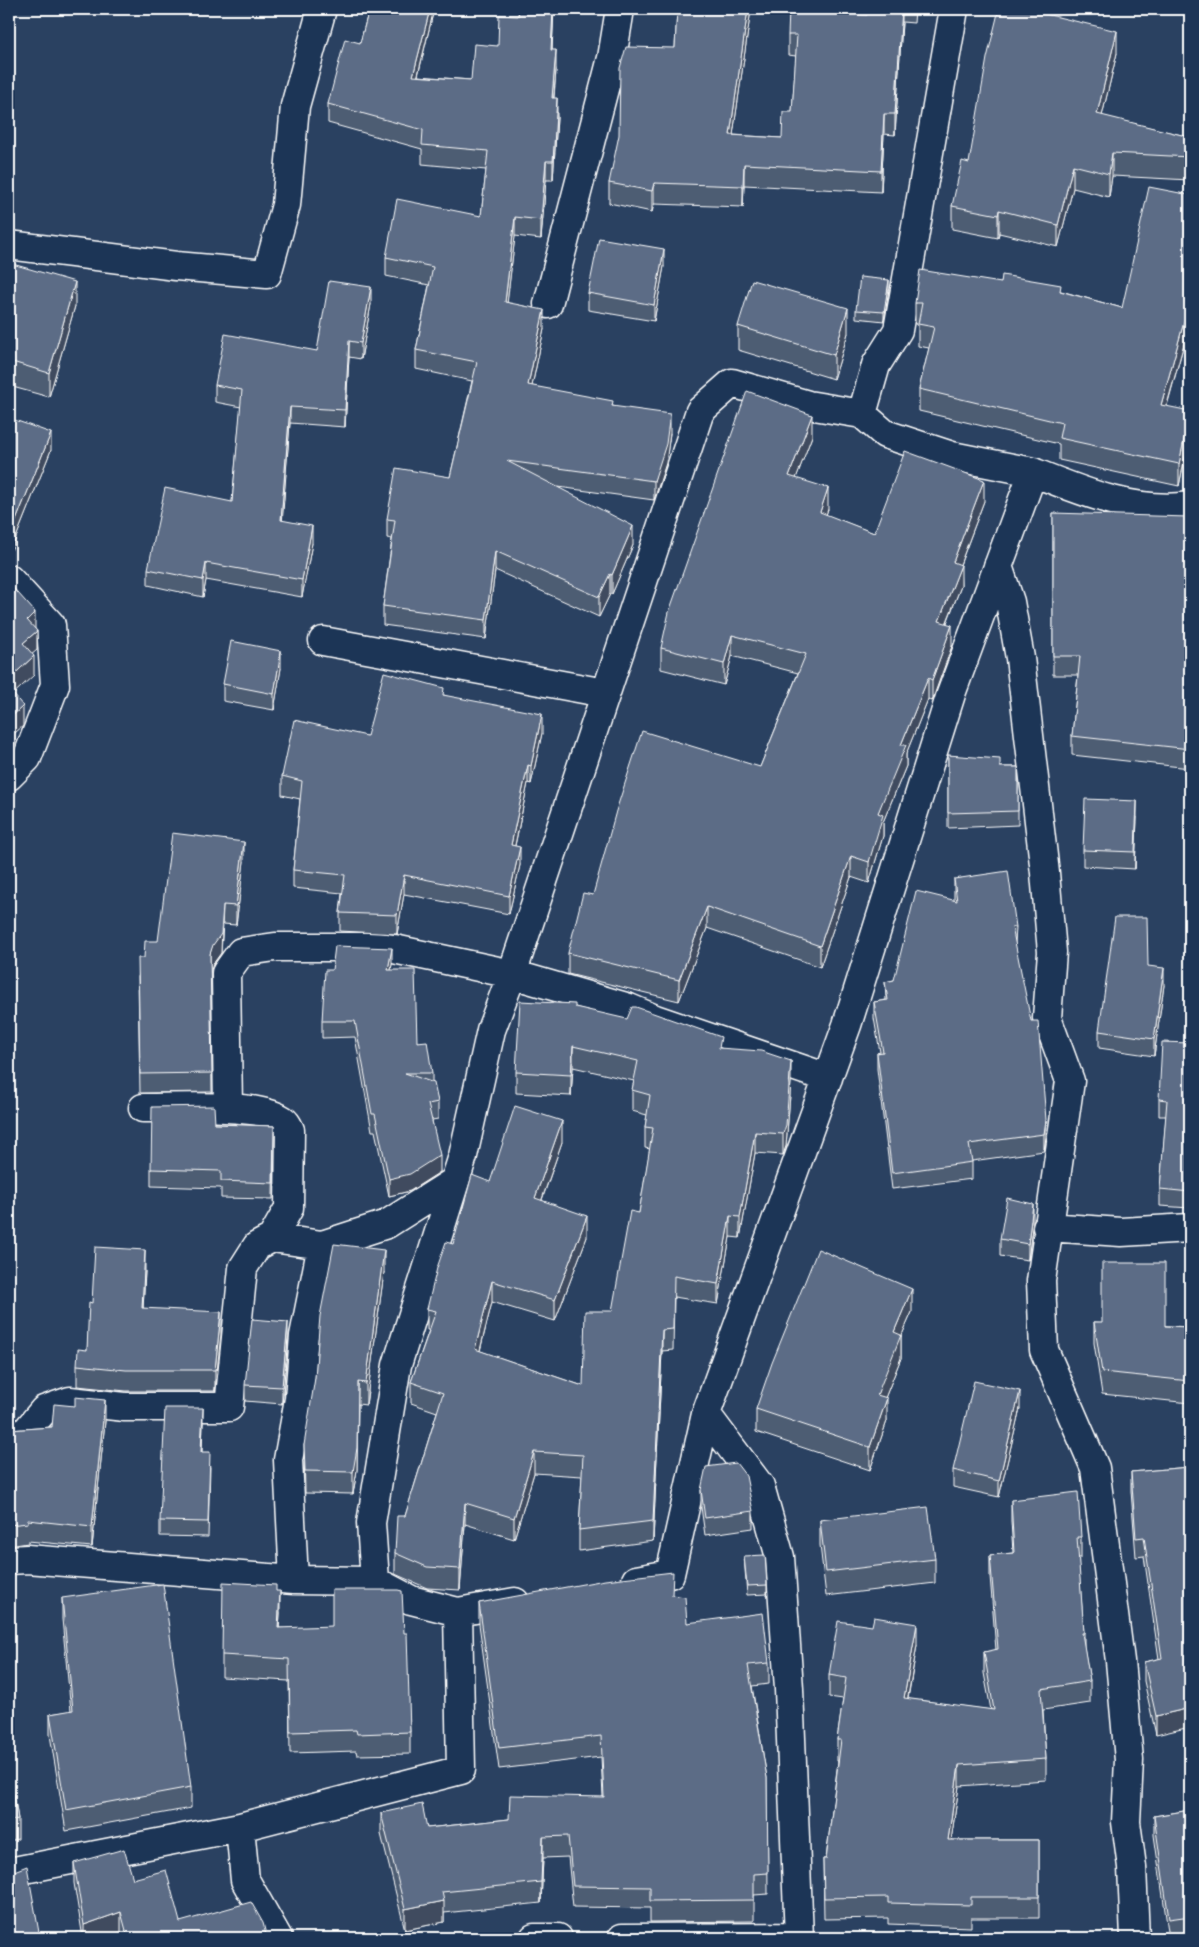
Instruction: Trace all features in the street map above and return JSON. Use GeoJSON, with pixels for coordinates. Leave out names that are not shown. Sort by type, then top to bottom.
{"type":"FeatureCollection","features":[{"type":"Feature","properties":{"kind":"street"},"geometry":{"type":"LineString","coordinates":[[9,245],[176,266],[267,274],[286,205],[295,106],[322,9]]}},
{"type":"Feature","properties":{"kind":"street"},"geometry":{"type":"LineString","coordinates":[[548,304],[612,58],[620,9]]}},
{"type":"Feature","properties":{"kind":"street"},"geometry":{"type":"LineString","coordinates":[[862,414],[876,365],[898,330],[954,9]]}},
{"type":"Feature","properties":{"kind":"street"},"geometry":{"type":"LineString","coordinates":[[375,1581],[371,1523],[397,1365],[463,1156],[490,1030],[512,974],[700,411],[732,383],[808,405],[862,414],[885,434],[952,456],[1033,472],[1100,498],[1171,509],[1190,506]]}},
{"type":"Feature","properties":{"kind":"street"},"geometry":{"type":"LineString","coordinates":[[612,1584],[670,1574],[706,1414],[847,1025],[951,694],[1033,472]]}},
{"type":"Feature","properties":{"kind":"street"},"geometry":{"type":"LineString","coordinates":[[998,566],[1010,602],[1020,658],[1044,864],[1052,952],[1047,1018],[1070,1082],[1059,1167],[1047,1227],[1041,1281],[1044,1350],[1095,1468],[1120,1661],[1129,1760],[1126,1822],[1132,1867],[1135,1938]]}},
{"type":"Feature","properties":{"kind":"street"},"geometry":{"type":"LineString","coordinates":[[9,579],[51,625],[55,685],[27,758],[9,776]]}},
{"type":"Feature","properties":{"kind":"street"},"geometry":{"type":"LineString","coordinates":[[323,641],[605,693]]}},
{"type":"Feature","properties":{"kind":"street"},"geometry":{"type":"LineString","coordinates":[[228,1108],[226,973],[241,952],[275,947],[380,947],[437,956],[512,974],[629,1008],[655,1020],[828,1078]]}},
{"type":"Feature","properties":{"kind":"street"},"geometry":{"type":"LineString","coordinates":[[9,1435],[22,1435],[44,1410],[70,1402],[125,1407],[229,1407],[243,1268],[256,1246],[272,1238],[289,1208],[290,1130],[284,1121],[270,1114],[228,1108],[142,1108]]}},
{"type":"Feature","properties":{"kind":"street"},"geometry":{"type":"LineString","coordinates":[[272,1238],[322,1245],[387,1224],[455,1181]]}},
{"type":"Feature","properties":{"kind":"street"},"geometry":{"type":"LineString","coordinates":[[1047,1227],[1121,1232],[1190,1228]]}},
{"type":"Feature","properties":{"kind":"street"},"geometry":{"type":"LineString","coordinates":[[294,1580],[288,1460],[298,1399],[304,1336],[322,1245]]}},
{"type":"Feature","properties":{"kind":"street"},"geometry":{"type":"LineString","coordinates":[[622,1938],[799,1938],[789,1689],[780,1557],[760,1486],[706,1414]]}},
{"type":"Feature","properties":{"kind":"street"},"geometry":{"type":"LineString","coordinates":[[9,1560],[27,1559],[294,1580],[375,1581],[412,1600],[458,1612],[535,1598]]}},
{"type":"Feature","properties":{"kind":"street"},"geometry":{"type":"LineString","coordinates":[[9,1872],[240,1827],[461,1770],[458,1612]]}},
{"type":"Feature","properties":{"kind":"street"},"geometry":{"type":"LineString","coordinates":[[240,1827],[245,1880],[278,1938]]}},
{"type":"Feature","properties":{"kind":"street"},"geometry":{"type":"LineString","coordinates":[[534,1938],[558,1938]]}},
{"type":"Feature","properties":{"kind":"building"},"geometry":{"type":"Polygon","coordinates":[[[369,9],[430,9],[413,76],[471,80],[474,44],[498,46],[499,15],[518,16],[519,9],[553,9],[551,50],[556,50],[552,98],[557,98],[553,161],[546,161],[541,220],[515,217],[505,302],[544,310],[528,385],[613,401],[612,406],[670,414],[666,444],[654,481],[507,461],[633,526],[612,575],[610,574],[599,597],[495,551],[486,620],[383,606],[395,520],[387,519],[396,468],[450,477],[477,362],[416,350],[433,267],[386,257],[397,199],[481,216],[488,151],[422,145],[423,130],[328,104],[345,39],[360,43],[369,9]]]}},
{"type":"Feature","properties":{"kind":"building"},"geometry":{"type":"Polygon","coordinates":[[[677,9],[748,9],[730,135],[782,138],[783,112],[792,112],[797,35],[788,35],[789,10],[867,15],[867,9],[902,9],[895,114],[884,114],[881,171],[744,164],[743,186],[654,183],[652,191],[609,183],[619,135],[620,68],[626,47],[675,48],[677,9]]]}},
{"type":"Feature","properties":{"kind":"building"},"geometry":{"type":"Polygon","coordinates":[[[999,9],[1024,9],[1117,31],[1097,114],[1190,137],[1190,157],[1112,153],[1109,174],[1073,165],[1058,225],[999,210],[998,215],[952,206],[962,161],[969,163],[987,58],[999,9]]]}},
{"type":"Feature","properties":{"kind":"building"},"geometry":{"type":"Polygon","coordinates":[[[1149,187],[1190,195],[1190,300],[1161,405],[1190,411],[1179,464],[1059,438],[1062,423],[919,389],[934,327],[918,324],[922,303],[915,303],[920,270],[1001,283],[1002,275],[1061,285],[1060,291],[1122,308],[1149,187]]]}},
{"type":"Feature","properties":{"kind":"building"},"geometry":{"type":"Polygon","coordinates":[[[599,238],[664,249],[654,305],[588,293],[599,238]]]}},
{"type":"Feature","properties":{"kind":"building"},"geometry":{"type":"Polygon","coordinates":[[[9,263],[75,282],[49,373],[9,361],[9,263]]]}},
{"type":"Feature","properties":{"kind":"building"},"geometry":{"type":"Polygon","coordinates":[[[860,277],[889,280],[884,312],[856,310],[860,277]]]}},
{"type":"Feature","properties":{"kind":"building"},"geometry":{"type":"Polygon","coordinates":[[[752,280],[848,308],[834,355],[738,326],[752,280]]]}},
{"type":"Feature","properties":{"kind":"building"},"geometry":{"type":"Polygon","coordinates":[[[329,281],[371,287],[361,343],[349,341],[345,410],[290,407],[281,520],[312,526],[302,580],[206,563],[203,580],[148,569],[165,488],[232,502],[242,390],[215,385],[225,334],[317,351],[329,281]]]}},
{"type":"Feature","properties":{"kind":"building"},"geometry":{"type":"Polygon","coordinates":[[[747,391],[812,415],[789,476],[828,488],[820,512],[874,533],[905,451],[984,480],[953,562],[961,565],[939,621],[952,625],[932,680],[928,678],[901,745],[906,745],[878,813],[883,815],[869,862],[851,856],[820,946],[707,907],[679,980],[568,953],[583,893],[593,895],[616,811],[642,731],[760,767],[806,654],[732,635],[724,664],[661,648],[669,612],[747,391]]]}},
{"type":"Feature","properties":{"kind":"building"},"geometry":{"type":"Polygon","coordinates":[[[9,418],[51,433],[11,533],[9,532],[9,418]]]}},
{"type":"Feature","properties":{"kind":"building"},"geometry":{"type":"Polygon","coordinates":[[[1053,513],[1188,517],[1187,537],[1190,537],[1190,749],[1072,736],[1080,656],[1053,656],[1053,513]]]}},
{"type":"Feature","properties":{"kind":"building"},"geometry":{"type":"Polygon","coordinates":[[[9,583],[35,612],[27,620],[37,631],[23,643],[34,656],[9,679],[9,583]]]}},
{"type":"Feature","properties":{"kind":"building"},"geometry":{"type":"Polygon","coordinates":[[[231,641],[281,651],[274,694],[223,684],[231,641]]]}},
{"type":"Feature","properties":{"kind":"building"},"geometry":{"type":"Polygon","coordinates":[[[384,672],[444,688],[443,695],[542,714],[531,766],[528,765],[511,845],[520,847],[509,896],[404,875],[397,915],[340,913],[345,875],[293,870],[302,781],[282,776],[294,720],[367,736],[384,672]]]}},
{"type":"Feature","properties":{"kind":"building"},"geometry":{"type":"Polygon","coordinates":[[[9,689],[23,706],[9,719],[9,689]]]}},
{"type":"Feature","properties":{"kind":"building"},"geometry":{"type":"Polygon","coordinates":[[[948,755],[1000,759],[1000,767],[1018,767],[1018,811],[948,813],[948,755]]]}},
{"type":"Feature","properties":{"kind":"building"},"geometry":{"type":"Polygon","coordinates":[[[1085,799],[1137,801],[1135,852],[1083,850],[1085,799]]]}},
{"type":"Feature","properties":{"kind":"building"},"geometry":{"type":"Polygon","coordinates":[[[172,833],[244,842],[236,906],[223,905],[221,934],[213,945],[210,954],[212,1073],[140,1074],[138,958],[144,958],[145,941],[158,941],[172,833]]]}},
{"type":"Feature","properties":{"kind":"building"},"geometry":{"type":"Polygon","coordinates":[[[1008,871],[1016,927],[1012,927],[1031,1021],[1038,1021],[1046,1120],[1044,1134],[969,1144],[972,1162],[892,1173],[877,1053],[883,1052],[874,1002],[888,1000],[885,982],[894,980],[916,891],[957,901],[954,879],[1008,871]]]}},
{"type":"Feature","properties":{"kind":"building"},"geometry":{"type":"Polygon","coordinates":[[[1115,917],[1147,917],[1148,966],[1164,968],[1154,1039],[1099,1031],[1115,917]]]}},
{"type":"Feature","properties":{"kind":"building"},"geometry":{"type":"Polygon","coordinates":[[[335,946],[392,948],[388,970],[415,970],[417,1042],[427,1041],[432,1073],[405,1073],[434,1083],[438,1102],[428,1104],[440,1155],[410,1174],[389,1179],[375,1114],[372,1114],[355,1021],[322,1021],[325,970],[332,970],[335,946]]]}},
{"type":"Feature","properties":{"kind":"building"},"geometry":{"type":"Polygon","coordinates":[[[520,1001],[575,1004],[575,1007],[627,1019],[632,1007],[636,1007],[721,1037],[719,1048],[761,1051],[791,1061],[786,1125],[783,1134],[755,1132],[740,1217],[730,1216],[718,1284],[674,1276],[673,1329],[662,1330],[653,1521],[579,1530],[583,1455],[534,1452],[514,1518],[465,1503],[460,1569],[427,1567],[395,1553],[397,1516],[405,1516],[443,1393],[411,1382],[436,1311],[427,1309],[437,1268],[446,1242],[453,1244],[472,1175],[490,1182],[515,1106],[562,1121],[535,1198],[587,1216],[555,1300],[492,1281],[475,1349],[583,1386],[585,1311],[612,1311],[630,1211],[639,1213],[653,1128],[645,1127],[650,1095],[632,1090],[638,1061],[573,1046],[571,1075],[516,1072],[520,1001]]]}},
{"type":"Feature","properties":{"kind":"building"},"geometry":{"type":"Polygon","coordinates":[[[1162,1042],[1190,1043],[1190,1192],[1160,1189],[1167,1100],[1159,1099],[1162,1042]]]}},
{"type":"Feature","properties":{"kind":"building"},"geometry":{"type":"Polygon","coordinates":[[[214,1106],[215,1124],[274,1126],[273,1183],[221,1181],[221,1171],[151,1169],[152,1107],[214,1106]]]}},
{"type":"Feature","properties":{"kind":"building"},"geometry":{"type":"Polygon","coordinates":[[[1007,1198],[1033,1204],[1028,1244],[1000,1239],[1007,1198]]]}},
{"type":"Feature","properties":{"kind":"building"},"geometry":{"type":"Polygon","coordinates":[[[334,1244],[384,1250],[366,1383],[358,1382],[357,1448],[353,1472],[305,1471],[304,1445],[315,1378],[320,1316],[334,1244]]]}},
{"type":"Feature","properties":{"kind":"building"},"geometry":{"type":"Polygon","coordinates":[[[95,1247],[145,1250],[142,1308],[221,1312],[215,1370],[126,1370],[77,1365],[78,1349],[87,1350],[89,1302],[92,1303],[95,1247]]]}},
{"type":"Feature","properties":{"kind":"building"},"geometry":{"type":"Polygon","coordinates":[[[818,1249],[912,1289],[894,1332],[901,1335],[877,1395],[887,1398],[870,1447],[756,1409],[772,1363],[818,1249]]]}},
{"type":"Feature","properties":{"kind":"building"},"geometry":{"type":"Polygon","coordinates":[[[1102,1263],[1165,1263],[1165,1326],[1190,1327],[1190,1381],[1102,1372],[1094,1322],[1102,1322],[1102,1263]]]}},
{"type":"Feature","properties":{"kind":"building"},"geometry":{"type":"Polygon","coordinates":[[[252,1319],[288,1322],[282,1387],[245,1385],[252,1319]]]}},
{"type":"Feature","properties":{"kind":"building"},"geometry":{"type":"Polygon","coordinates":[[[974,1381],[1020,1391],[999,1481],[953,1470],[974,1381]]]}},
{"type":"Feature","properties":{"kind":"building"},"geometry":{"type":"Polygon","coordinates":[[[75,1397],[105,1400],[92,1527],[28,1520],[28,1523],[9,1525],[9,1430],[52,1427],[54,1404],[75,1406],[75,1397]]]}},
{"type":"Feature","properties":{"kind":"building"},"geometry":{"type":"Polygon","coordinates":[[[165,1408],[203,1408],[201,1452],[210,1452],[208,1522],[160,1521],[165,1408]]]}},
{"type":"Feature","properties":{"kind":"building"},"geometry":{"type":"Polygon","coordinates":[[[736,1463],[746,1476],[753,1511],[705,1518],[701,1490],[706,1467],[736,1463]]]}},
{"type":"Feature","properties":{"kind":"building"},"geometry":{"type":"Polygon","coordinates":[[[1190,1467],[1190,1708],[1156,1716],[1144,1662],[1162,1658],[1144,1537],[1136,1538],[1131,1472],[1190,1467]]]}},
{"type":"Feature","properties":{"kind":"building"},"geometry":{"type":"Polygon","coordinates":[[[1078,1492],[1081,1537],[1077,1537],[1084,1633],[1082,1633],[1090,1681],[1041,1689],[1046,1759],[959,1765],[948,1840],[1039,1840],[1039,1897],[971,1897],[971,1905],[888,1903],[888,1897],[824,1898],[823,1859],[826,1859],[841,1740],[837,1740],[846,1678],[829,1675],[838,1621],[872,1626],[874,1617],[917,1624],[904,1698],[994,1710],[984,1652],[998,1649],[990,1555],[1014,1553],[1011,1500],[1078,1492]]]}},
{"type":"Feature","properties":{"kind":"building"},"geometry":{"type":"Polygon","coordinates":[[[928,1507],[935,1559],[826,1572],[820,1520],[928,1507]]]}},
{"type":"Feature","properties":{"kind":"building"},"geometry":{"type":"Polygon","coordinates":[[[765,1555],[767,1585],[747,1586],[744,1556],[765,1555]]]}},
{"type":"Feature","properties":{"kind":"building"},"geometry":{"type":"Polygon","coordinates":[[[673,1572],[672,1595],[685,1597],[687,1623],[763,1613],[769,1663],[748,1665],[767,1778],[768,1873],[754,1874],[754,1900],[650,1901],[650,1887],[573,1886],[568,1836],[543,1837],[541,1882],[442,1892],[444,1901],[405,1909],[381,1813],[422,1804],[427,1828],[509,1819],[510,1795],[604,1797],[601,1736],[499,1748],[479,1603],[605,1580],[673,1572]]]}},
{"type":"Feature","properties":{"kind":"building"},"geometry":{"type":"Polygon","coordinates":[[[223,1582],[276,1585],[276,1591],[280,1591],[278,1628],[332,1626],[332,1590],[402,1591],[404,1633],[407,1633],[410,1732],[357,1734],[356,1730],[290,1732],[289,1659],[222,1655],[223,1582]]]}},
{"type":"Feature","properties":{"kind":"building"},"geometry":{"type":"Polygon","coordinates":[[[163,1584],[191,1787],[66,1810],[50,1714],[73,1710],[62,1598],[163,1584]]]}},
{"type":"Feature","properties":{"kind":"building"},"geometry":{"type":"Polygon","coordinates":[[[9,1766],[18,1819],[9,1821],[9,1766]]]}},
{"type":"Feature","properties":{"kind":"building"},"geometry":{"type":"Polygon","coordinates":[[[1190,1810],[1190,1916],[1169,1919],[1154,1816],[1190,1810]]]}},
{"type":"Feature","properties":{"kind":"building"},"geometry":{"type":"Polygon","coordinates":[[[124,1849],[133,1879],[166,1870],[180,1922],[251,1902],[263,1923],[267,1938],[128,1938],[121,1912],[84,1925],[74,1863],[124,1849]]]}},
{"type":"Feature","properties":{"kind":"building"},"geometry":{"type":"Polygon","coordinates":[[[27,1866],[40,1938],[9,1938],[9,1873],[27,1866]]]}}]}
